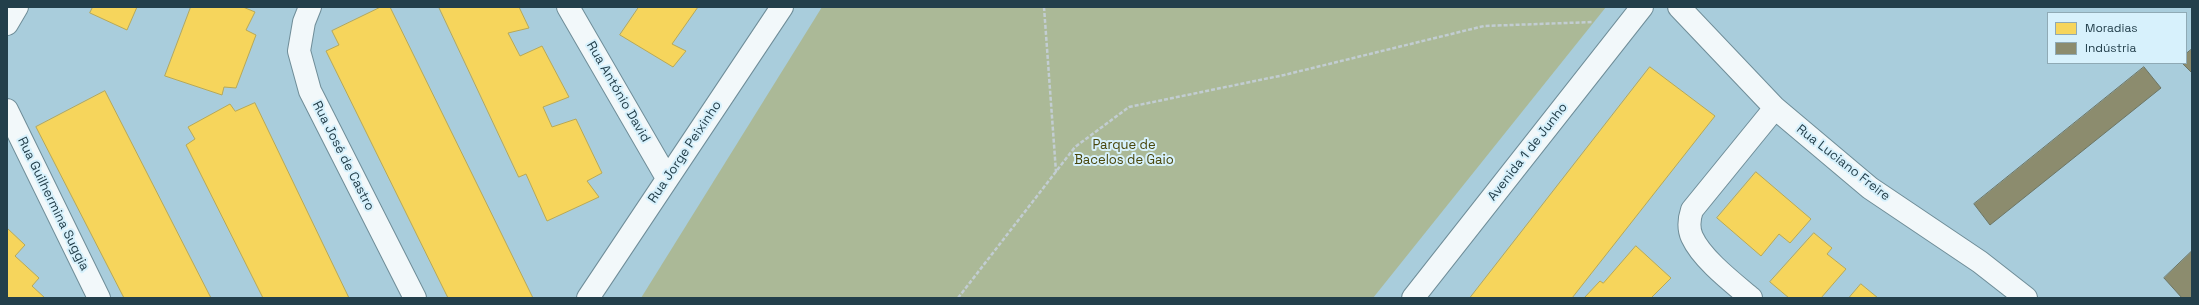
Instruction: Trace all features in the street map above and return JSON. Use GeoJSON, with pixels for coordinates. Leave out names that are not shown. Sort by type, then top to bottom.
{"type":"FeatureCollection","features":[{"type":"Feature","properties":{"kind":"street"},"geometry":{"type":"LineString","coordinates":[[7,24],[17,7]]}},
{"type":"Feature","properties":{"kind":"street","name":"Rua José de Castro"},"geometry":{"type":"LineString","coordinates":[[310,7],[304,22],[299,51],[310,91],[415,298]]}},
{"type":"Feature","properties":{"kind":"street","name":"Rua António David"},"geometry":{"type":"LineString","coordinates":[[568,7],[667,178]]}},
{"type":"Feature","properties":{"kind":"street","name":"Rua Jorge Peixinho"},"geometry":{"type":"LineString","coordinates":[[588,298],[782,7]]}},
{"type":"Feature","properties":{"kind":"street","name":"Avenida 1 de Junho"},"geometry":{"type":"LineString","coordinates":[[1413,298],[1642,7]]}},
{"type":"Feature","properties":{"kind":"street","name":"Rua Luciano Freire"},"geometry":{"type":"LineString","coordinates":[[1679,7],[1775,108],[1870,188],[1980,262],[2026,298]]}},
{"type":"Feature","properties":{"kind":"street"},"geometry":{"type":"LineString","coordinates":[[1750,298],[1701,252],[1692,236],[1689,222],[1692,210],[1775,108]]}},
{"type":"Feature","properties":{"kind":"street","name":"Rua Guilhermina Suggia"},"geometry":{"type":"LineString","coordinates":[[7,110],[99,298]]}},
{"type":"Feature","properties":{"kind":"path"},"geometry":{"type":"LineString","coordinates":[[1044,7],[1056,172]]}},
{"type":"Feature","properties":{"kind":"path"},"geometry":{"type":"LineString","coordinates":[[958,298],[1075,147],[1130,107],[1284,75],[1484,26],[1595,22],[1621,35]]}},
{"type":"Feature","properties":{"kind":"green space","name":"Parque de Bacelos de Gaio"},"geometry":{"type":"Polygon","coordinates":[[[822,7],[1606,7],[1373,298],[641,298],[822,7]]]}},
{"type":"Feature","properties":{"kind":"building: Moradias"},"geometry":{"type":"Polygon","coordinates":[[[93,7],[137,7],[127,30],[90,13],[93,7]]]}},
{"type":"Feature","properties":{"kind":"building: Moradias"},"geometry":{"type":"Polygon","coordinates":[[[191,7],[243,7],[255,12],[246,30],[256,35],[236,88],[224,87],[222,95],[165,76],[191,7]]]}},
{"type":"Feature","properties":{"kind":"building: Moradias"},"geometry":{"type":"Polygon","coordinates":[[[381,7],[390,7],[533,298],[448,298],[326,51],[339,45],[332,31],[381,7]]]}},
{"type":"Feature","properties":{"kind":"building: Moradias"},"geometry":{"type":"Polygon","coordinates":[[[439,7],[519,7],[529,28],[508,33],[520,56],[542,46],[569,97],[543,107],[552,127],[576,119],[602,173],[587,181],[599,197],[547,221],[526,174],[519,177],[439,7]]]}},
{"type":"Feature","properties":{"kind":"building: Moradias"},"geometry":{"type":"Polygon","coordinates":[[[639,7],[698,7],[672,44],[686,51],[673,67],[620,35],[639,7]]]}},
{"type":"Feature","properties":{"kind":"building: Moradias"},"geometry":{"type":"Polygon","coordinates":[[[1650,67],[1715,116],[1572,298],[1470,298],[1650,67]]]}},
{"type":"Feature","properties":{"kind":"building: Moradias"},"geometry":{"type":"Polygon","coordinates":[[[105,91],[211,298],[124,298],[36,127],[105,91]]]}},
{"type":"Feature","properties":{"kind":"building: Moradias"},"geometry":{"type":"Polygon","coordinates":[[[255,103],[349,298],[263,298],[186,145],[195,139],[188,127],[230,104],[235,111],[255,103]]]}},
{"type":"Feature","properties":{"kind":"building: Moradias"},"geometry":{"type":"Polygon","coordinates":[[[1756,172],[1811,219],[1790,243],[1779,234],[1761,256],[1717,218],[1756,172]]]}},
{"type":"Feature","properties":{"kind":"building: Moradias"},"geometry":{"type":"Polygon","coordinates":[[[7,228],[25,245],[15,256],[39,278],[32,286],[45,298],[7,298],[7,228]]]}},
{"type":"Feature","properties":{"kind":"building: Moradias"},"geometry":{"type":"Polygon","coordinates":[[[1814,233],[1832,248],[1827,254],[1846,269],[1821,298],[1789,298],[1770,282],[1814,233]]]}},
{"type":"Feature","properties":{"kind":"building: Moradias"},"geometry":{"type":"Polygon","coordinates":[[[1636,246],[1671,278],[1651,298],[1584,298],[1600,281],[1603,283],[1636,246]]]}},
{"type":"Feature","properties":{"kind":"building: Moradias"},"geometry":{"type":"Polygon","coordinates":[[[1861,284],[1878,298],[1849,298],[1861,284]]]}},
{"type":"Feature","properties":{"kind":"building: Indústria"},"geometry":{"type":"Polygon","coordinates":[[[2192,49],[2192,73],[2183,64],[2187,64],[2187,53],[2192,49]]]}},
{"type":"Feature","properties":{"kind":"building: Indústria"},"geometry":{"type":"Polygon","coordinates":[[[2144,67],[2161,88],[1990,225],[1974,204],[2144,67]]]}},
{"type":"Feature","properties":{"kind":"building: Indústria"},"geometry":{"type":"Polygon","coordinates":[[[2192,251],[2192,298],[2182,298],[2164,278],[2192,251]]]}}]}
